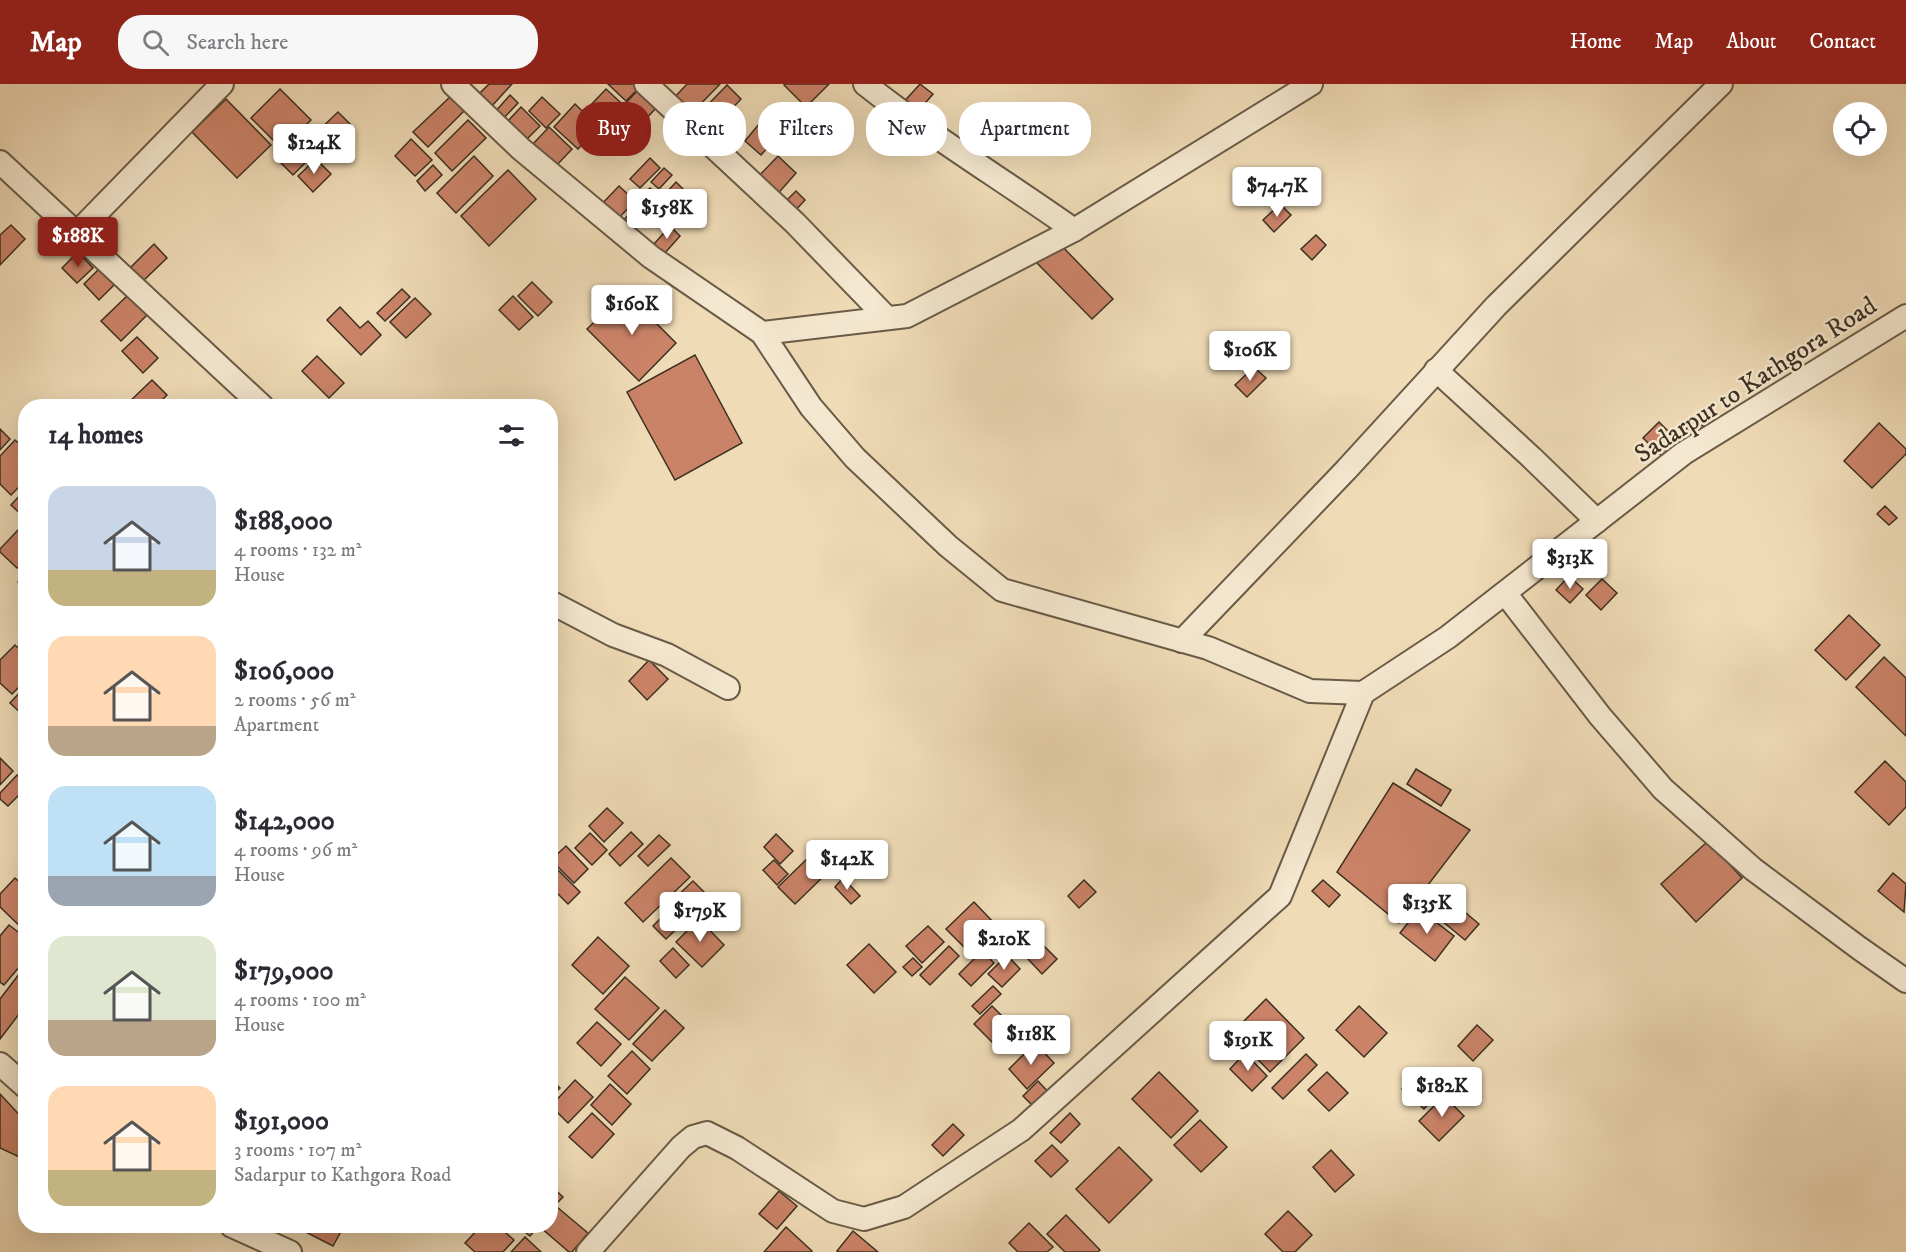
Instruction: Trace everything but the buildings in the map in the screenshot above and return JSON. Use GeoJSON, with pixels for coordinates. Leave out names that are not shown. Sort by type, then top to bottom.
{"type":"FeatureCollection","features":[{"type":"Feature","properties":{"kind":"street"},"geometry":{"type":"LineString","coordinates":[[76,234],[222,84]]}},
{"type":"Feature","properties":{"kind":"street"},"geometry":{"type":"LineString","coordinates":[[453,84],[521,149],[651,257],[762,333],[812,407],[855,458],[948,546],[1002,590],[1208,648],[1310,691],[1363,693],[1280,896],[1021,1130],[904,1207],[864,1219],[833,1211],[736,1148],[707,1133],[693,1137],[681,1147],[588,1252]]}},
{"type":"Feature","properties":{"kind":"street"},"geometry":{"type":"LineString","coordinates":[[646,84],[795,223],[887,318]]}},
{"type":"Feature","properties":{"kind":"street"},"geometry":{"type":"LineString","coordinates":[[865,84],[951,148],[1027,196],[1074,230]]}},
{"type":"Feature","properties":{"kind":"street"},"geometry":{"type":"LineString","coordinates":[[762,333],[907,316],[1074,230],[1311,84]]}},
{"type":"Feature","properties":{"kind":"street"},"geometry":{"type":"LineString","coordinates":[[1182,641],[1346,470],[1496,306],[1721,84]]}},
{"type":"Feature","properties":{"kind":"street"},"geometry":{"type":"LineString","coordinates":[[0,162],[254,399]]}},
{"type":"Feature","properties":{"kind":"street","name":"Sadarpur to Kathgora Road"},"geometry":{"type":"LineString","coordinates":[[1363,693],[1448,637],[1684,453],[1906,316]]}},
{"type":"Feature","properties":{"kind":"street"},"geometry":{"type":"LineString","coordinates":[[1436,370],[1597,521]]}},
{"type":"Feature","properties":{"kind":"street"},"geometry":{"type":"LineString","coordinates":[[1505,592],[1600,716],[1663,789],[1753,869],[1906,981]]}},
{"type":"Feature","properties":{"kind":"street"},"geometry":{"type":"LineString","coordinates":[[558,606],[613,635],[667,655],[728,688]]}},
{"type":"Feature","properties":{"kind":"street"},"geometry":{"type":"LineString","coordinates":[[0,1064],[18,1080]]}},
{"type":"Feature","properties":{"kind":"street"},"geometry":{"type":"LineString","coordinates":[[248,1233],[290,1252]]}}]}
